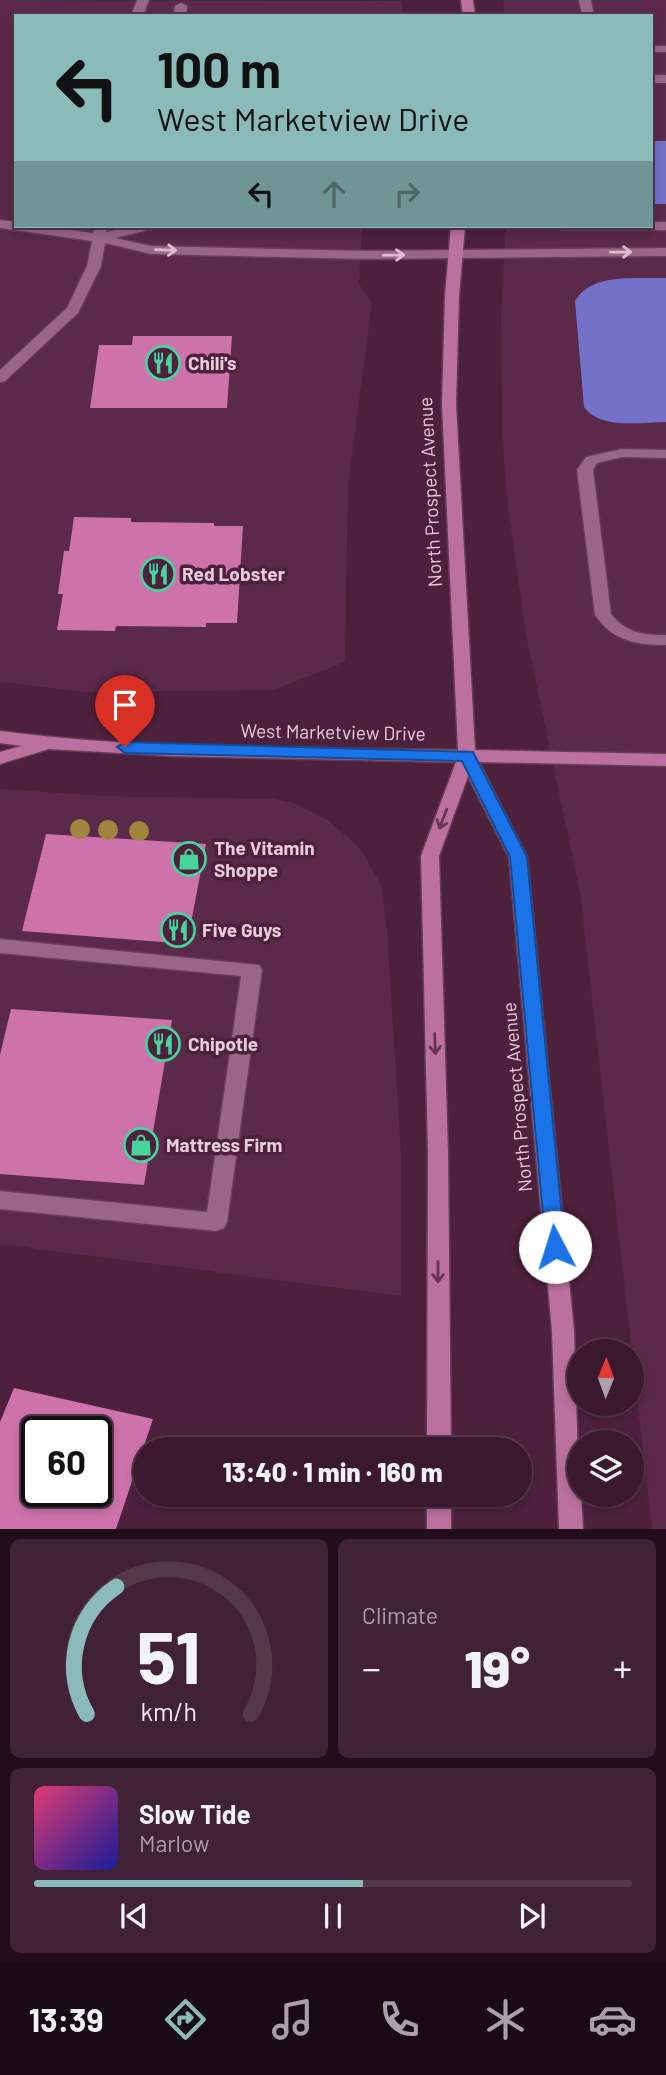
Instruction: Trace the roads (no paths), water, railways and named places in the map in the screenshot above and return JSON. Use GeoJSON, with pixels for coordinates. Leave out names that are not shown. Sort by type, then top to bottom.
{"type":"FeatureCollection","features":[{"type":"Feature","properties":{"kind":"main road","name":"North Prospect Avenue"},"geometry":{"type":"LineString","coordinates":[[439,1437],[438,1153],[430,856],[467,755],[449,404],[458,228]]}},
{"type":"Feature","properties":{"kind":"main road","name":"West Marketview Drive"},"geometry":{"type":"LineString","coordinates":[[0,737],[52,744],[173,750],[666,760]]}},
{"type":"Feature","properties":{"kind":"main road"},"geometry":{"type":"LineString","coordinates":[[0,758],[52,744]]}},
{"type":"Feature","properties":{"kind":"main road","name":"North Prospect Avenue"},"geometry":{"type":"LineString","coordinates":[[467,755],[518,857],[563,1331],[572,1529]]}},
{"type":"Feature","properties":{"kind":"main road"},"geometry":{"type":"LineString","coordinates":[[439,1507],[439,1529]]}},
{"type":"Feature","properties":{"kind":"street"},"geometry":{"type":"LineString","coordinates":[[50,228],[100,232],[131,228]]}},
{"type":"Feature","properties":{"kind":"street"},"geometry":{"type":"LineString","coordinates":[[100,232],[150,250],[354,255],[666,252]]}},
{"type":"Feature","properties":{"kind":"street"},"geometry":{"type":"LineString","coordinates":[[0,378],[73,310],[94,266],[100,232]]}},
{"type":"Feature","properties":{"kind":"street"},"geometry":{"type":"LineString","coordinates":[[666,454],[605,455],[590,460],[584,470],[603,615],[613,629],[626,636],[666,640]]}},
{"type":"Feature","properties":{"kind":"street"},"geometry":{"type":"LineString","coordinates":[[0,946],[252,970],[216,1222],[0,1200]]}},
{"type":"Feature","properties":{"kind":"place","name":"Chili's"},"geometry":{"type":"Point","coordinates":[163,363]}},
{"type":"Feature","properties":{"kind":"place","name":"Red Lobster"},"geometry":{"type":"Point","coordinates":[158,574]}},
{"type":"Feature","properties":{"kind":"place","name":"The Vitamin Shoppe"},"geometry":{"type":"Point","coordinates":[189,859]}},
{"type":"Feature","properties":{"kind":"place","name":"Five Guys"},"geometry":{"type":"Point","coordinates":[178,930]}},
{"type":"Feature","properties":{"kind":"place","name":"Chipotle"},"geometry":{"type":"Point","coordinates":[163,1044]}},
{"type":"Feature","properties":{"kind":"place","name":"Mattress Firm"},"geometry":{"type":"Point","coordinates":[141,1145]}}]}
